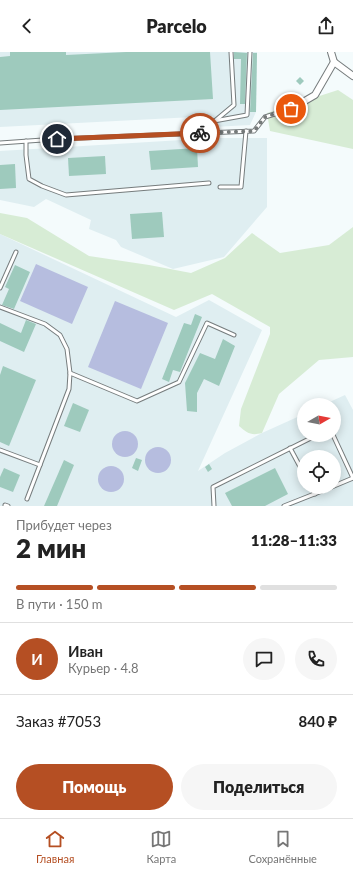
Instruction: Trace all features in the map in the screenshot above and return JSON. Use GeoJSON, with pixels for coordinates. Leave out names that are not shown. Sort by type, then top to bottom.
{"type":"FeatureCollection","features":[{"type":"Feature","properties":{"kind":"street"},"geometry":{"type":"LineString","coordinates":[[331,52],[334,62],[353,76]]}},
{"type":"Feature","properties":{"kind":"street"},"geometry":{"type":"LineString","coordinates":[[291,109],[315,96],[334,62]]}},
{"type":"Feature","properties":{"kind":"lane"},"geometry":{"type":"LineString","coordinates":[[214,121],[234,105],[231,52]]}},
{"type":"Feature","properties":{"kind":"lane"},"geometry":{"type":"LineString","coordinates":[[181,134],[214,121],[247,115],[250,52]]}},
{"type":"Feature","properties":{"kind":"lane"},"geometry":{"type":"LineString","coordinates":[[0,143],[254,131],[265,117],[291,109]]}},
{"type":"Feature","properties":{"kind":"lane"},"geometry":{"type":"LineString","coordinates":[[220,188],[242,187],[246,131]]}},
{"type":"Feature","properties":{"kind":"lane"},"geometry":{"type":"LineString","coordinates":[[26,141],[29,179],[42,186],[66,195],[209,183]]}},
{"type":"Feature","properties":{"kind":"lane"},"geometry":{"type":"LineString","coordinates":[[0,288],[16,252]]}},
{"type":"Feature","properties":{"kind":"lane"},"geometry":{"type":"LineString","coordinates":[[0,307],[45,324],[60,335],[67,349],[70,373],[69,389],[27,499]]}},
{"type":"Feature","properties":{"kind":"lane"},"geometry":{"type":"LineString","coordinates":[[70,373],[137,401],[179,382],[207,323],[234,334]]}},
{"type":"Feature","properties":{"kind":"lane"},"geometry":{"type":"LineString","coordinates":[[214,506],[213,487],[302,442]]}},
{"type":"Feature","properties":{"kind":"lane"},"geometry":{"type":"LineString","coordinates":[[336,442],[353,478],[341,483]]}},
{"type":"Feature","properties":{"kind":"lane"},"geometry":{"type":"LineString","coordinates":[[290,448],[297,461]]}},
{"type":"Feature","properties":{"kind":"lane"},"geometry":{"type":"LineString","coordinates":[[0,450],[40,465]]}},
{"type":"Feature","properties":{"kind":"lane"},"geometry":{"type":"LineString","coordinates":[[284,506],[315,494]]}},
{"type":"Feature","properties":{"kind":"shaded area"},"geometry":{"type":"Polygon","coordinates":[[[0,52],[257,52],[256,112],[250,125],[213,127],[213,116],[0,127],[0,52]]]}},
{"type":"Feature","properties":{"kind":"shaded area"},"geometry":{"type":"Polygon","coordinates":[[[215,138],[267,138],[267,207],[224,257],[173,269],[121,247],[116,240],[89,229],[91,220],[46,199],[34,207],[0,200],[0,151],[215,138]]]}},
{"type":"Feature","properties":{"kind":"shaded area"},"geometry":{"type":"Polygon","coordinates":[[[0,234],[176,317],[209,300],[262,330],[198,471],[225,453],[262,433],[297,417],[297,442],[341,442],[341,398],[338,398],[345,395],[353,410],[353,506],[0,506],[0,234]]]}},
{"type":"Feature","properties":{"kind":"green space"},"geometry":{"type":"Polygon","coordinates":[[[338,90],[353,100],[353,149],[270,131],[267,113],[338,90]]]}},
{"type":"Feature","properties":{"kind":"green space"},"geometry":{"type":"Polygon","coordinates":[[[0,213],[27,218],[89,256],[191,273],[225,258],[252,233],[280,253],[329,245],[353,227],[353,357],[319,360],[279,394],[262,433],[249,433],[239,426],[241,409],[270,334],[270,327],[212,294],[174,310],[0,234],[0,213]]]}},
{"type":"Feature","properties":{"kind":"water"},"geometry":{"type":"Polygon","coordinates":[[[36,264],[88,287],[72,324],[20,301],[36,264]]]}},
{"type":"Feature","properties":{"kind":"water"},"geometry":{"type":"Polygon","coordinates":[[[115,301],[168,323],[141,389],[88,367],[115,301]]]}},
{"type":"Feature","properties":{"kind":"water"},"geometry":{"type":"Polygon","coordinates":[[[125,431],[134,435],[138,444],[134,453],[125,457],[116,453],[112,444],[116,435],[125,431]]]}},
{"type":"Feature","properties":{"kind":"water"},"geometry":{"type":"Polygon","coordinates":[[[158,447],[167,451],[171,460],[167,469],[158,473],[149,469],[145,460],[149,451],[158,447]]]}},
{"type":"Feature","properties":{"kind":"water"},"geometry":{"type":"Polygon","coordinates":[[[111,466],[120,470],[124,479],[120,488],[111,492],[102,488],[98,479],[102,470],[111,466]]]}},
{"type":"Feature","properties":{"kind":"building"},"geometry":{"type":"Polygon","coordinates":[[[10,52],[66,52],[66,55],[126,52],[210,52],[213,99],[0,110],[0,57],[10,56],[10,52]]]}},
{"type":"Feature","properties":{"kind":"building"},"geometry":{"type":"Polygon","coordinates":[[[234,52],[247,53],[245,104],[240,104],[241,59],[234,59],[234,52]]]}},
{"type":"Feature","properties":{"kind":"building"},"geometry":{"type":"Polygon","coordinates":[[[253,53],[257,53],[256,112],[250,112],[253,53]]]}},
{"type":"Feature","properties":{"kind":"building"},"geometry":{"type":"Polygon","coordinates":[[[300,77],[304,81],[300,85],[296,81],[300,77]]]}},
{"type":"Feature","properties":{"kind":"building"},"geometry":{"type":"Polygon","coordinates":[[[197,148],[198,167],[151,170],[149,151],[197,148]]]}},
{"type":"Feature","properties":{"kind":"building"},"geometry":{"type":"Polygon","coordinates":[[[105,156],[106,174],[69,176],[68,158],[105,156]]]}},
{"type":"Feature","properties":{"kind":"building"},"geometry":{"type":"Polygon","coordinates":[[[15,164],[16,188],[0,189],[0,165],[15,164]]]}},
{"type":"Feature","properties":{"kind":"building"},"geometry":{"type":"Polygon","coordinates":[[[162,212],[164,237],[132,239],[130,214],[162,212]]]}},
{"type":"Feature","properties":{"kind":"building"},"geometry":{"type":"Polygon","coordinates":[[[15,265],[30,272],[14,309],[2,305],[9,289],[5,287],[15,265]]]}},
{"type":"Feature","properties":{"kind":"building"},"geometry":{"type":"Polygon","coordinates":[[[195,314],[202,317],[180,372],[173,370],[169,382],[162,379],[184,323],[191,325],[195,314]]]}},
{"type":"Feature","properties":{"kind":"building"},"geometry":{"type":"Polygon","coordinates":[[[26,320],[36,324],[24,352],[0,341],[0,323],[21,333],[26,320]]]}},
{"type":"Feature","properties":{"kind":"building"},"geometry":{"type":"Polygon","coordinates":[[[223,339],[235,346],[219,386],[204,379],[197,393],[197,412],[187,411],[185,383],[200,353],[215,359],[223,339]]]}},
{"type":"Feature","properties":{"kind":"building"},"geometry":{"type":"Polygon","coordinates":[[[3,366],[36,380],[9,446],[0,442],[0,375],[3,366]]]}},
{"type":"Feature","properties":{"kind":"building"},"geometry":{"type":"Polygon","coordinates":[[[73,403],[89,410],[80,432],[64,426],[73,403]]]}},
{"type":"Feature","properties":{"kind":"building"},"geometry":{"type":"Polygon","coordinates":[[[136,458],[142,460],[138,471],[132,468],[136,458]]]}},
{"type":"Feature","properties":{"kind":"building"},"geometry":{"type":"Polygon","coordinates":[[[64,460],[74,465],[57,506],[44,506],[64,460]]]}},
{"type":"Feature","properties":{"kind":"building"},"geometry":{"type":"Polygon","coordinates":[[[209,464],[212,469],[208,472],[205,467],[209,464]]]}},
{"type":"Feature","properties":{"kind":"building"},"geometry":{"type":"Polygon","coordinates":[[[4,468],[20,475],[13,492],[0,487],[0,477],[4,468]]]}},
{"type":"Feature","properties":{"kind":"building"},"geometry":{"type":"Polygon","coordinates":[[[275,468],[288,494],[265,506],[232,506],[225,493],[275,468]]]}},
{"type":"Feature","properties":{"kind":"way so far"},"geometry":{"type":"LineString","coordinates":[[200,133],[254,131],[265,117],[291,109]]}},
{"type":"Feature","properties":{"kind":"route"},"geometry":{"type":"LineString","coordinates":[[57,139],[200,133]]}}]}
